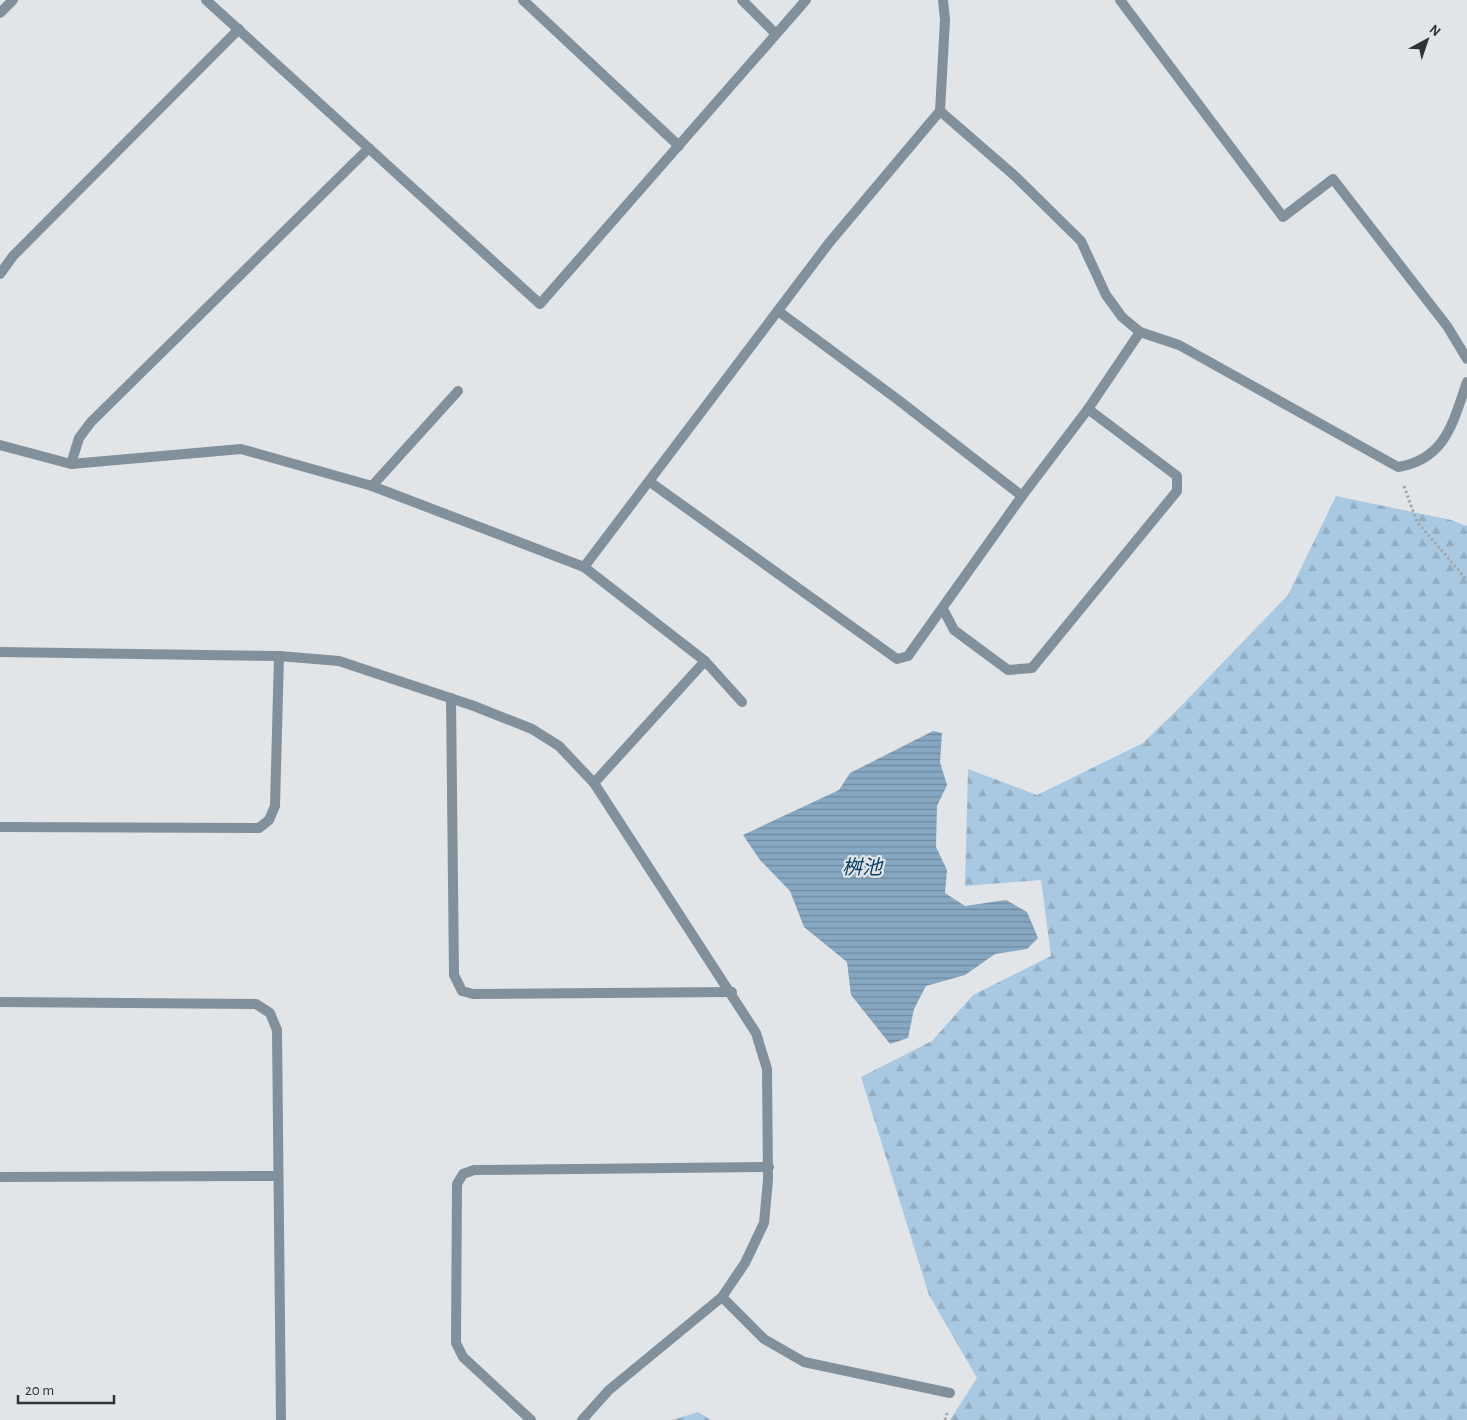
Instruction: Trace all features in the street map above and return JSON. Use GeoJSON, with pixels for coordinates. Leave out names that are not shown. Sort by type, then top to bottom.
{"type":"FeatureCollection","features":[{"type":"Feature","properties":{"kind":"street"},"geometry":{"type":"LineString","coordinates":[[0,13],[13,0]]}},
{"type":"Feature","properties":{"kind":"street"},"geometry":{"type":"LineString","coordinates":[[206,0],[540,304],[806,0]]}},
{"type":"Feature","properties":{"kind":"street"},"geometry":{"type":"LineString","coordinates":[[523,0],[679,146]]}},
{"type":"Feature","properties":{"kind":"street"},"geometry":{"type":"LineString","coordinates":[[742,0],[776,34]]}},
{"type":"Feature","properties":{"kind":"street"},"geometry":{"type":"LineString","coordinates":[[584,567],[829,243],[940,111],[945,20],[943,0]]}},
{"type":"Feature","properties":{"kind":"street"},"geometry":{"type":"LineString","coordinates":[[1120,0],[1283,217],[1333,180],[1447,326],[1467,360]]}},
{"type":"Feature","properties":{"kind":"street"},"geometry":{"type":"LineString","coordinates":[[0,274],[13,256],[238,30]]}},
{"type":"Feature","properties":{"kind":"street"},"geometry":{"type":"LineString","coordinates":[[940,111],[1016,177],[1081,242],[1106,295],[1122,317],[1140,332],[1179,345],[1398,467],[1411,465],[1430,455],[1448,435],[1467,382]]}},
{"type":"Feature","properties":{"kind":"street"},"geometry":{"type":"LineString","coordinates":[[72,464],[79,438],[91,422],[369,148]]}},
{"type":"Feature","properties":{"kind":"street"},"geometry":{"type":"LineString","coordinates":[[778,311],[897,399],[1022,496]]}},
{"type":"Feature","properties":{"kind":"street"},"geometry":{"type":"LineString","coordinates":[[650,482],[897,659],[908,656],[1022,496],[1088,409],[1140,332]]}},
{"type":"Feature","properties":{"kind":"street"},"geometry":{"type":"LineString","coordinates":[[372,486],[458,391]]}},
{"type":"Feature","properties":{"kind":"street"},"geometry":{"type":"LineString","coordinates":[[943,609],[954,630],[1008,670],[1032,668],[1177,491],[1178,476],[1088,409]]}},
{"type":"Feature","properties":{"kind":"street"},"geometry":{"type":"LineString","coordinates":[[0,445],[72,464],[240,449],[372,486],[584,567],[705,661],[742,702]]}},
{"type":"Feature","properties":{"kind":"street"},"geometry":{"type":"LineString","coordinates":[[0,652],[279,656],[339,661],[451,698],[532,729],[559,746],[594,782],[732,992],[756,1033],[766,1069],[768,1167],[764,1223],[746,1263],[722,1297],[609,1390],[582,1420]]}},
{"type":"Feature","properties":{"kind":"street"},"geometry":{"type":"LineString","coordinates":[[0,827],[259,828],[269,820],[275,806],[279,656]]}},
{"type":"Feature","properties":{"kind":"street"},"geometry":{"type":"LineString","coordinates":[[594,782],[705,661]]}},
{"type":"Feature","properties":{"kind":"street"},"geometry":{"type":"LineString","coordinates":[[451,698],[454,974],[462,991],[473,994],[732,992]]}},
{"type":"Feature","properties":{"kind":"street"},"geometry":{"type":"LineString","coordinates":[[0,1002],[256,1004],[270,1013],[277,1030],[281,1420]]}},
{"type":"Feature","properties":{"kind":"street"},"geometry":{"type":"LineString","coordinates":[[531,1420],[463,1357],[456,1343],[457,1184],[463,1174],[474,1170],[768,1167]]}},
{"type":"Feature","properties":{"kind":"street"},"geometry":{"type":"LineString","coordinates":[[0,1178],[278,1176]]}},
{"type":"Feature","properties":{"kind":"street"},"geometry":{"type":"LineString","coordinates":[[722,1297],[764,1339],[804,1362],[950,1393]]}},
{"type":"Feature","properties":{"kind":"path"},"geometry":{"type":"LineString","coordinates":[[1398,467],[1417,522],[1467,580]]}},
{"type":"Feature","properties":{"kind":"green space"},"geometry":{"type":"Polygon","coordinates":[[[1336,496],[1451,520],[1467,526],[1467,1420],[950,1420],[977,1378],[929,1295],[861,1077],[932,1041],[973,995],[1051,956],[1041,880],[965,886],[968,769],[1037,795],[1143,743],[1288,595],[1336,496]]]}},
{"type":"Feature","properties":{"kind":"green space"},"geometry":{"type":"Polygon","coordinates":[[[698,1412],[711,1420],[672,1420],[698,1412]]]}},
{"type":"Feature","properties":{"kind":"water","name":"桝池"},"geometry":{"type":"Polygon","coordinates":[[[933,731],[942,733],[940,762],[947,785],[937,806],[936,847],[947,870],[945,893],[965,906],[1006,900],[1027,912],[1038,938],[1027,949],[995,954],[965,975],[926,986],[914,1009],[908,1038],[890,1044],[851,995],[847,962],[804,927],[790,891],[760,860],[743,835],[839,790],[850,773],[933,731]]]}}]}
